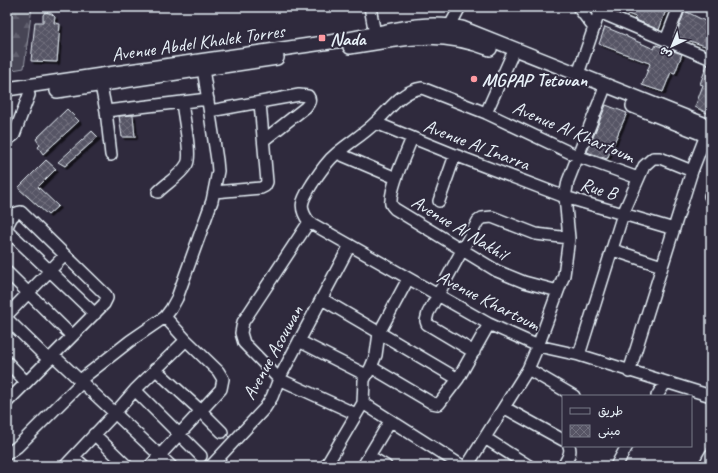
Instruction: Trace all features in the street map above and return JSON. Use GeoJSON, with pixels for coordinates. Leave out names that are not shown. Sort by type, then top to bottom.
{"type":"FeatureCollection","features":[{"type":"Feature","properties":{"kind":"main road","name":"Avenue Abdel Khalek Torres"},"geometry":{"type":"LineString","coordinates":[[202,65],[423,25],[447,31],[511,57],[604,89],[710,133]]}},
{"type":"Feature","properties":{"kind":"main road","name":"Avenue Abdel Khalek Torres"},"geometry":{"type":"LineString","coordinates":[[7,89],[100,80],[412,37],[462,28],[578,74],[604,89]]}},
{"type":"Feature","properties":{"kind":"main road","name":"Avenue Abdel Khalek Torres"},"geometry":{"type":"LineString","coordinates":[[7,98],[29,95],[100,80]]}},
{"type":"Feature","properties":{"kind":"street"},"geometry":{"type":"LineString","coordinates":[[370,7],[375,34]]}},
{"type":"Feature","properties":{"kind":"street"},"geometry":{"type":"LineString","coordinates":[[447,31],[460,7]]}},
{"type":"Feature","properties":{"kind":"street"},"geometry":{"type":"LineString","coordinates":[[578,7],[594,28]]}},
{"type":"Feature","properties":{"kind":"street"},"geometry":{"type":"LineString","coordinates":[[666,40],[679,7]]}},
{"type":"Feature","properties":{"kind":"street"},"geometry":{"type":"LineString","coordinates":[[578,74],[600,10],[711,59]]}},
{"type":"Feature","properties":{"kind":"street"},"geometry":{"type":"LineString","coordinates":[[486,113],[511,57]]}},
{"type":"Feature","properties":{"kind":"street"},"geometry":{"type":"LineString","coordinates":[[7,454],[18,446],[80,382],[130,341],[165,317],[177,298],[214,192],[218,171],[202,65]]}},
{"type":"Feature","properties":{"kind":"street"},"geometry":{"type":"LineString","coordinates":[[100,80],[112,155]]}},
{"type":"Feature","properties":{"kind":"street","name":"Avenue Al Khartoum"},"geometry":{"type":"LineString","coordinates":[[376,123],[406,93],[422,88],[486,113],[577,156],[638,178]]}},
{"type":"Feature","properties":{"kind":"street"},"geometry":{"type":"LineString","coordinates":[[467,466],[505,408],[528,369],[558,291],[564,274],[569,238],[565,197],[568,181],[604,89]]}},
{"type":"Feature","properties":{"kind":"street"},"geometry":{"type":"LineString","coordinates":[[7,140],[14,135],[29,95]]}},
{"type":"Feature","properties":{"kind":"street"},"geometry":{"type":"LineString","coordinates":[[210,111],[299,95],[308,96],[310,98],[310,101],[306,107],[264,140]]}},
{"type":"Feature","properties":{"kind":"street"},"geometry":{"type":"LineString","coordinates":[[106,111],[208,99]]}},
{"type":"Feature","properties":{"kind":"street"},"geometry":{"type":"LineString","coordinates":[[158,192],[183,169],[188,162],[182,102]]}},
{"type":"Feature","properties":{"kind":"street"},"geometry":{"type":"LineString","coordinates":[[214,192],[262,188],[265,186],[267,177],[260,103]]}},
{"type":"Feature","properties":{"kind":"street"},"geometry":{"type":"LineString","coordinates":[[356,414],[279,379],[244,343],[241,328],[243,322],[309,222],[302,208],[303,198],[325,165],[337,153],[376,123]]}},
{"type":"Feature","properties":{"kind":"street","name":"Avenue Al Inarra"},"geometry":{"type":"LineString","coordinates":[[376,123],[565,197]]}},
{"type":"Feature","properties":{"kind":"street"},"geometry":{"type":"LineString","coordinates":[[629,372],[692,171],[710,133]]}},
{"type":"Feature","properties":{"kind":"street","name":"Avenue Al Nakhil"},"geometry":{"type":"LineString","coordinates":[[412,138],[396,178],[390,202],[394,209],[462,251],[508,276],[558,291]]}},
{"type":"Feature","properties":{"kind":"street"},"geometry":{"type":"LineString","coordinates":[[337,153],[396,178]]}},
{"type":"Feature","properties":{"kind":"street"},"geometry":{"type":"LineString","coordinates":[[439,201],[455,155]]}},
{"type":"Feature","properties":{"kind":"street"},"geometry":{"type":"LineString","coordinates":[[579,356],[623,214],[644,166],[653,158],[660,158],[692,171]]}},
{"type":"Feature","properties":{"kind":"street","name":"Rue B"},"geometry":{"type":"LineString","coordinates":[[565,197],[674,229]]}},
{"type":"Feature","properties":{"kind":"street"},"geometry":{"type":"LineString","coordinates":[[7,402],[52,358],[72,336],[94,314],[107,300],[106,295],[21,212],[17,212],[10,218],[7,228],[94,314]]}},
{"type":"Feature","properties":{"kind":"street"},"geometry":{"type":"LineString","coordinates":[[474,352],[427,324],[426,317],[478,221],[487,216],[492,216],[536,234],[569,238]]}},
{"type":"Feature","properties":{"kind":"street","name":"Avenue Khartoum"},"geometry":{"type":"LineString","coordinates":[[309,222],[489,324],[538,346],[579,356],[711,396]]}},
{"type":"Feature","properties":{"kind":"street","name":"Avenue Asouwan"},"geometry":{"type":"LineString","coordinates":[[214,465],[265,408],[272,397],[279,379],[350,245]]}},
{"type":"Feature","properties":{"kind":"street"},"geometry":{"type":"LineString","coordinates":[[612,250],[662,266]]}},
{"type":"Feature","properties":{"kind":"street"},"geometry":{"type":"LineString","coordinates":[[7,315],[65,255]]}},
{"type":"Feature","properties":{"kind":"street"},"geometry":{"type":"LineString","coordinates":[[7,272],[72,336]]}},
{"type":"Feature","properties":{"kind":"street"},"geometry":{"type":"LineString","coordinates":[[326,466],[363,403],[363,387],[368,371],[376,355],[379,333],[408,279]]}},
{"type":"Feature","properties":{"kind":"street"},"geometry":{"type":"LineString","coordinates":[[322,300],[458,379]]}},
{"type":"Feature","properties":{"kind":"street"},"geometry":{"type":"LineString","coordinates":[[150,466],[221,389],[223,379],[218,371],[165,317]]}},
{"type":"Feature","properties":{"kind":"street"},"geometry":{"type":"LineString","coordinates":[[7,318],[115,413],[171,466]]}},
{"type":"Feature","properties":{"kind":"street"},"geometry":{"type":"LineString","coordinates":[[299,341],[368,371],[432,403],[437,404],[442,402],[458,379],[489,324]]}},
{"type":"Feature","properties":{"kind":"street"},"geometry":{"type":"LineString","coordinates":[[65,466],[115,413],[134,390],[186,340]]}},
{"type":"Feature","properties":{"kind":"street"},"geometry":{"type":"LineString","coordinates":[[7,362],[26,382]]}},
{"type":"Feature","properties":{"kind":"street"},"geometry":{"type":"LineString","coordinates":[[155,369],[222,432]]}},
{"type":"Feature","properties":{"kind":"street"},"geometry":{"type":"LineString","coordinates":[[528,369],[572,395]]}},
{"type":"Feature","properties":{"kind":"street"},"geometry":{"type":"LineString","coordinates":[[658,395],[665,383]]}},
{"type":"Feature","properties":{"kind":"street"},"geometry":{"type":"LineString","coordinates":[[134,390],[201,456]]}},
{"type":"Feature","properties":{"kind":"street"},"geometry":{"type":"LineString","coordinates":[[363,403],[462,466]]}},
{"type":"Feature","properties":{"kind":"street"},"geometry":{"type":"LineString","coordinates":[[505,408],[562,439]]}},
{"type":"Feature","properties":{"kind":"street"},"geometry":{"type":"LineString","coordinates":[[363,466],[390,421]]}},
{"type":"Feature","properties":{"kind":"street"},"geometry":{"type":"LineString","coordinates":[[94,434],[127,466]]}},
{"type":"Feature","properties":{"kind":"street"},"geometry":{"type":"LineString","coordinates":[[485,438],[529,466]]}},
{"type":"Feature","properties":{"kind":"street"},"geometry":{"type":"LineString","coordinates":[[616,466],[626,447]]}},
{"type":"Feature","properties":{"kind":"street"},"geometry":{"type":"LineString","coordinates":[[563,466],[569,450]]}},
{"type":"Feature","properties":{"kind":"street"},"geometry":{"type":"LineString","coordinates":[[704,466],[711,454]]}},
{"type":"Feature","properties":{"kind":"street"},"geometry":{"type":"LineString","coordinates":[[74,456],[84,466]]}},
{"type":"Feature","properties":{"kind":"street"},"geometry":{"type":"LineString","coordinates":[[369,456],[386,466]]}},
{"type":"Feature","properties":{"kind":"green space"},"geometry":{"type":"Polygon","coordinates":[[[7,7],[32,7],[24,68],[7,71],[7,7]]]}},
{"type":"Feature","properties":{"kind":"building"},"geometry":{"type":"Polygon","coordinates":[[[611,7],[667,7],[659,30],[634,19],[636,17],[611,7]]]}},
{"type":"Feature","properties":{"kind":"building"},"geometry":{"type":"Polygon","coordinates":[[[685,11],[711,24],[711,48],[678,37],[679,33],[677,32],[685,11]]]}},
{"type":"Feature","properties":{"kind":"building"},"geometry":{"type":"Polygon","coordinates":[[[45,12],[52,14],[55,17],[54,23],[60,24],[57,62],[31,61],[35,22],[43,22],[43,15],[45,12]]]}},
{"type":"Feature","properties":{"kind":"building"},"geometry":{"type":"Polygon","coordinates":[[[605,27],[654,49],[656,45],[682,54],[675,73],[671,72],[663,92],[642,85],[650,64],[649,63],[599,44],[605,27]]]}},
{"type":"Feature","properties":{"kind":"building"},"geometry":{"type":"Polygon","coordinates":[[[707,65],[711,66],[711,115],[695,107],[703,85],[700,84],[707,65]]]}},
{"type":"Feature","properties":{"kind":"building"},"geometry":{"type":"Polygon","coordinates":[[[606,105],[627,113],[607,159],[587,152],[606,105]]]}},
{"type":"Feature","properties":{"kind":"building"},"geometry":{"type":"Polygon","coordinates":[[[67,109],[79,121],[43,154],[38,147],[40,145],[36,139],[67,109]]]}},
{"type":"Feature","properties":{"kind":"building"},"geometry":{"type":"Polygon","coordinates":[[[133,115],[135,137],[122,137],[119,116],[133,115]]]}},
{"type":"Feature","properties":{"kind":"building"},"geometry":{"type":"Polygon","coordinates":[[[92,131],[98,137],[65,166],[58,162],[92,131]]]}},
{"type":"Feature","properties":{"kind":"building"},"geometry":{"type":"Polygon","coordinates":[[[46,160],[56,169],[38,187],[58,206],[48,215],[18,188],[46,160]]]}},
{"type":"Feature","properties":{"kind":"place","name":"Nada"},"geometry":{"type":"Point","coordinates":[322,38]}},
{"type":"Feature","properties":{"kind":"place","name":"MGPAP Tetouan"},"geometry":{"type":"Point","coordinates":[474,79]}}]}
